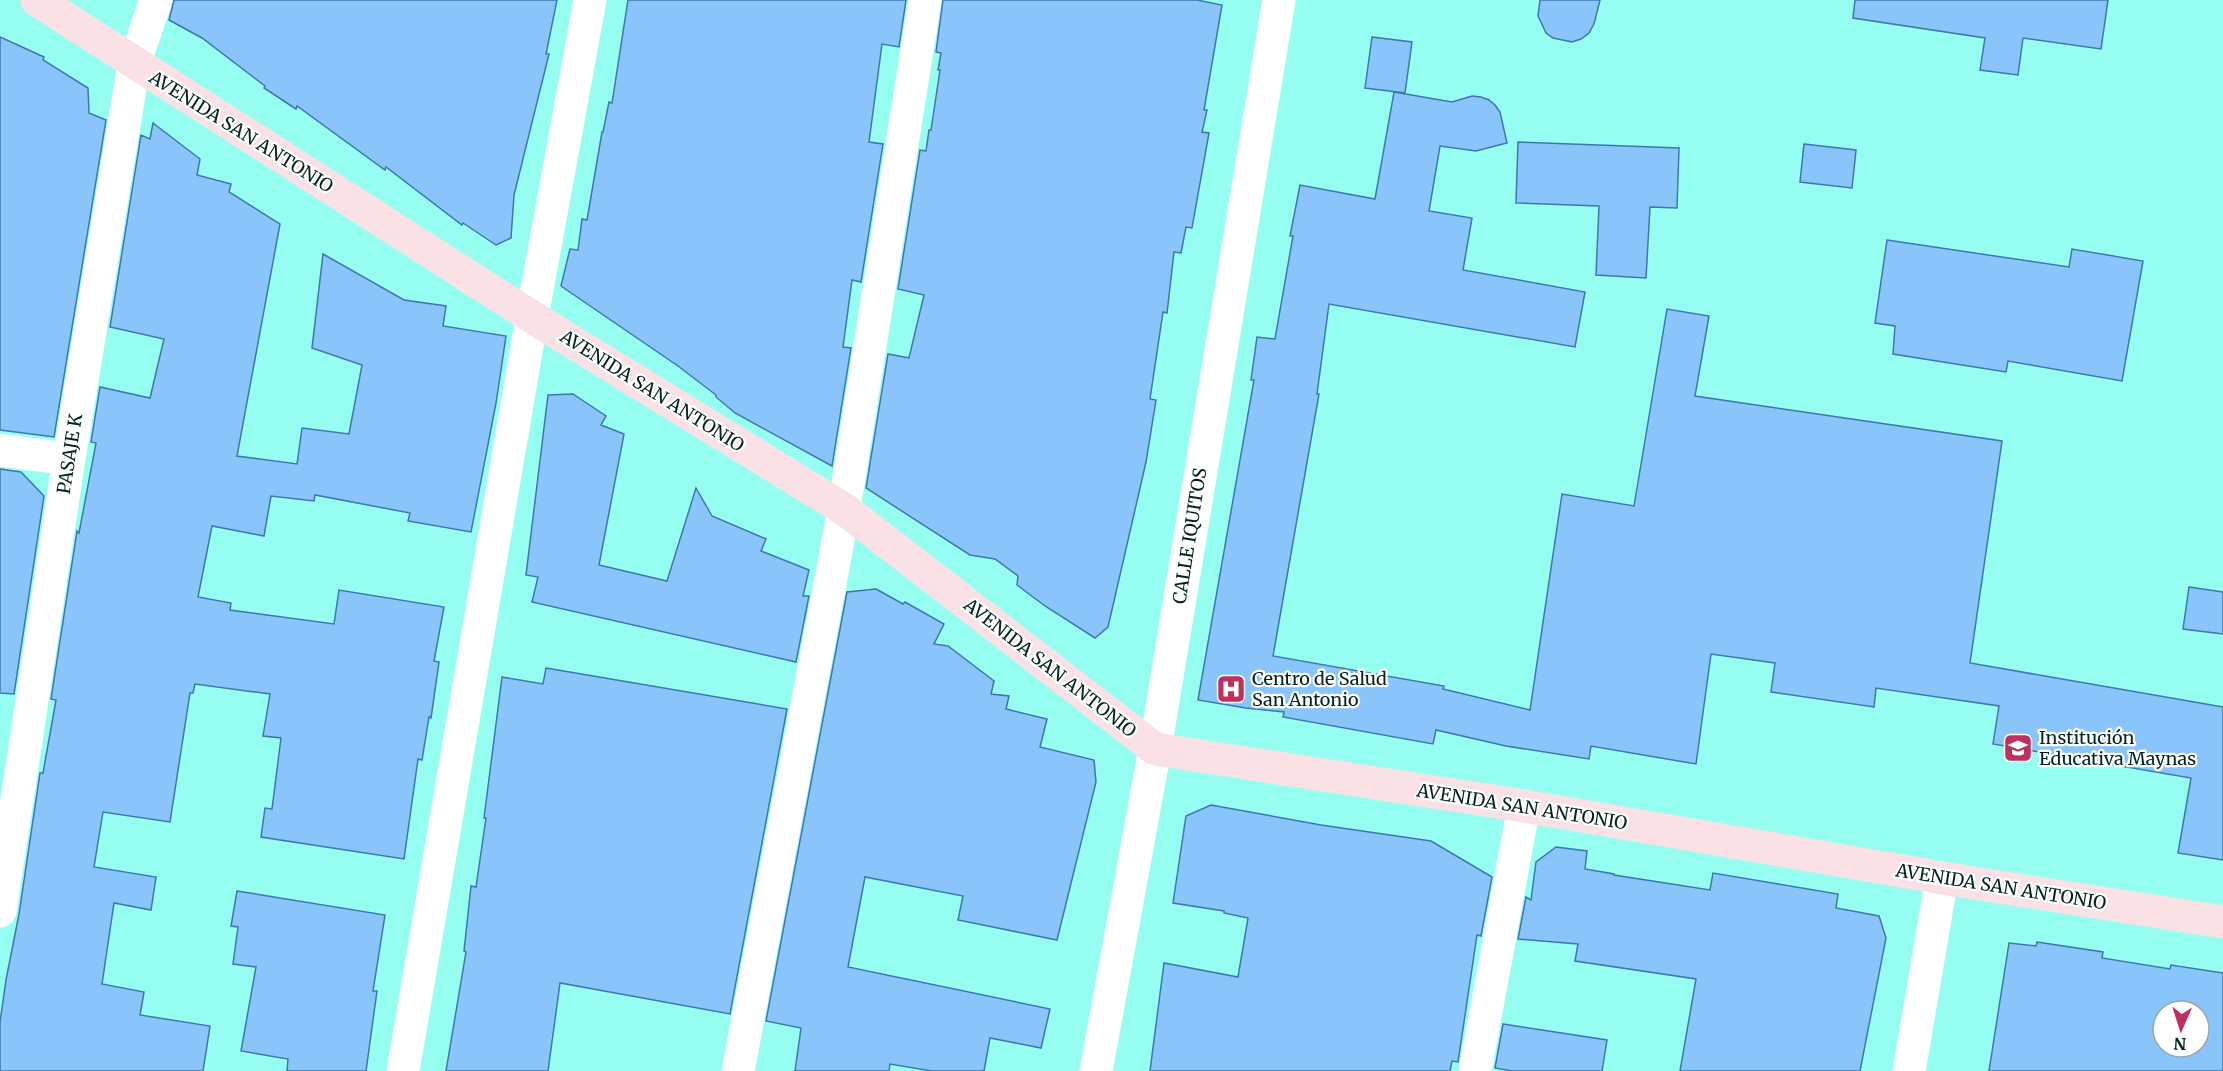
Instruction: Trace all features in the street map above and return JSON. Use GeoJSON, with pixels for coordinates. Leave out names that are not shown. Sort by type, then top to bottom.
{"type":"FeatureCollection","features":[{"type":"Feature","properties":{"kind":"main road","name":"AVENIDA SAN ANTONIO"},"geometry":{"type":"LineString","coordinates":[[37,0],[532,316],[844,509],[1155,749],[1524,806],[1942,878],[2223,922]]}},
{"type":"Feature","properties":{"kind":"street","name":"PASAJE K"},"geometry":{"type":"LineString","coordinates":[[0,911],[69,459],[134,64],[156,0]]}},
{"type":"Feature","properties":{"kind":"street"},"geometry":{"type":"LineString","coordinates":[[403,1071],[532,316],[590,0]]}},
{"type":"Feature","properties":{"kind":"street"},"geometry":{"type":"LineString","coordinates":[[738,1071],[844,509],[924,0]]}},
{"type":"Feature","properties":{"kind":"street","name":"CALLE IQUITOS"},"geometry":{"type":"LineString","coordinates":[[1096,1071],[1155,749],[1279,0]]}},
{"type":"Feature","properties":{"kind":"street"},"geometry":{"type":"LineString","coordinates":[[0,450],[69,459]]}},
{"type":"Feature","properties":{"kind":"street"},"geometry":{"type":"LineString","coordinates":[[1474,1071],[1524,806]]}},
{"type":"Feature","properties":{"kind":"street"},"geometry":{"type":"LineString","coordinates":[[1909,1071],[1942,878]]}},
{"type":"Feature","properties":{"kind":"building"},"geometry":{"type":"Polygon","coordinates":[[[174,0],[557,0],[546,54],[549,54],[514,195],[511,238],[496,245],[463,223],[462,225],[386,167],[385,170],[297,106],[296,109],[264,88],[265,86],[202,38],[169,20],[174,0]]]}},
{"type":"Feature","properties":{"kind":"building"},"geometry":{"type":"Polygon","coordinates":[[[628,0],[906,0],[899,47],[882,44],[869,142],[883,144],[861,282],[852,280],[843,347],[851,348],[832,466],[735,413],[716,395],[678,366],[561,286],[570,249],[578,250],[582,219],[587,220],[602,132],[609,102],[612,103],[628,0]]]}},
{"type":"Feature","properties":{"kind":"building"},"geometry":{"type":"Polygon","coordinates":[[[943,0],[1197,0],[1222,5],[1204,110],[1207,110],[1202,132],[1209,133],[1192,228],[1186,227],[1181,253],[1174,252],[1167,313],[1163,312],[1150,399],[1156,400],[1146,462],[1108,627],[1095,638],[1017,585],[1018,576],[995,559],[970,555],[866,488],[888,354],[909,358],[924,295],[898,289],[920,150],[926,151],[929,130],[931,130],[940,70],[938,70],[941,53],[936,52],[943,0]]]}},
{"type":"Feature","properties":{"kind":"building"},"geometry":{"type":"Polygon","coordinates":[[[1540,0],[1600,0],[1594,24],[1589,33],[1572,42],[1553,38],[1546,33],[1538,16],[1540,0]]]}},
{"type":"Feature","properties":{"kind":"building"},"geometry":{"type":"Polygon","coordinates":[[[1855,0],[2108,0],[2101,49],[2023,38],[2018,75],[1980,70],[1985,38],[1853,18],[1855,0]]]}},
{"type":"Feature","properties":{"kind":"building"},"geometry":{"type":"Polygon","coordinates":[[[0,37],[44,57],[43,60],[88,88],[89,113],[106,120],[54,437],[0,430],[0,37]]]}},
{"type":"Feature","properties":{"kind":"building"},"geometry":{"type":"Polygon","coordinates":[[[1372,37],[1412,42],[1405,93],[1365,88],[1372,37]]]}},
{"type":"Feature","properties":{"kind":"building"},"geometry":{"type":"Polygon","coordinates":[[[1394,92],[1452,102],[1472,96],[1481,97],[1489,100],[1500,112],[1507,143],[1476,151],[1440,146],[1429,211],[1472,218],[1463,270],[1585,292],[1575,347],[1329,304],[1317,394],[1319,394],[1273,656],[1444,686],[1443,689],[1530,710],[1562,494],[1634,506],[1667,309],[1709,316],[1695,396],[2002,441],[1970,663],[2223,707],[2223,860],[2178,853],[2191,778],[1993,744],[1999,706],[1876,688],[1874,707],[1771,692],[1775,663],[1711,654],[1696,764],[1591,746],[1589,759],[1506,746],[1436,730],[1433,744],[1283,717],[1284,712],[1198,700],[1254,380],[1251,380],[1257,337],[1275,339],[1300,185],[1375,199],[1394,92]]]}},
{"type":"Feature","properties":{"kind":"building"},"geometry":{"type":"Polygon","coordinates":[[[153,123],[200,159],[197,175],[231,184],[229,192],[280,224],[237,456],[297,464],[302,428],[349,434],[362,365],[312,348],[323,254],[404,300],[446,306],[443,326],[506,336],[496,403],[471,532],[408,521],[410,513],[315,495],[314,501],[271,496],[264,536],[212,526],[198,597],[231,603],[230,610],[334,624],[339,590],[444,607],[434,661],[439,662],[431,718],[429,717],[422,760],[418,759],[404,859],[261,837],[265,808],[272,809],[281,738],[263,736],[270,694],[195,684],[193,693],[190,693],[170,822],[103,812],[94,867],[156,877],[151,910],[114,903],[102,984],[144,992],[140,1015],[210,1026],[203,1071],[0,1071],[0,1022],[6,980],[19,914],[40,773],[43,773],[56,700],[51,699],[77,531],[79,533],[96,443],[91,442],[100,387],[150,398],[164,339],[110,327],[141,135],[150,139],[153,123]]]}},
{"type":"Feature","properties":{"kind":"building"},"geometry":{"type":"Polygon","coordinates":[[[1518,142],[1679,148],[1677,208],[1650,207],[1646,278],[1596,275],[1599,206],[1516,203],[1518,142]]]}},
{"type":"Feature","properties":{"kind":"building"},"geometry":{"type":"Polygon","coordinates":[[[1804,144],[1856,150],[1852,188],[1800,182],[1804,144]]]}},
{"type":"Feature","properties":{"kind":"building"},"geometry":{"type":"Polygon","coordinates":[[[1887,240],[2069,267],[2072,249],[2143,261],[2122,381],[2008,361],[2006,372],[1893,354],[1895,326],[1875,323],[1887,240]]]}},
{"type":"Feature","properties":{"kind":"building"},"geometry":{"type":"Polygon","coordinates":[[[573,394],[606,416],[601,425],[624,434],[599,565],[667,581],[696,488],[712,516],[766,539],[761,551],[809,570],[803,596],[809,596],[796,662],[532,602],[538,577],[526,575],[548,395],[573,394]]]}},
{"type":"Feature","properties":{"kind":"building"},"geometry":{"type":"Polygon","coordinates":[[[0,469],[21,472],[44,496],[14,694],[0,693],[0,469]]]}},
{"type":"Feature","properties":{"kind":"building"},"geometry":{"type":"Polygon","coordinates":[[[2189,587],[2223,592],[2223,634],[2183,629],[2189,587]]]}},
{"type":"Feature","properties":{"kind":"building"},"geometry":{"type":"Polygon","coordinates":[[[876,589],[944,624],[934,644],[948,646],[994,681],[991,694],[1009,696],[1006,709],[1047,719],[1040,747],[1094,760],[1096,782],[1057,940],[958,920],[963,896],[865,877],[848,967],[1050,1009],[1041,1048],[990,1038],[984,1071],[932,1071],[890,1064],[889,1071],[795,1071],[801,1028],[766,1021],[847,592],[876,589]]]}},
{"type":"Feature","properties":{"kind":"building"},"geometry":{"type":"Polygon","coordinates":[[[546,668],[787,709],[730,1014],[560,983],[548,1071],[446,1071],[466,952],[464,951],[471,886],[476,887],[486,818],[484,818],[502,677],[543,684],[546,668]]]}},
{"type":"Feature","properties":{"kind":"building"},"geometry":{"type":"Polygon","coordinates":[[[1211,805],[1321,825],[1431,841],[1492,877],[1481,936],[1477,935],[1458,1062],[1452,1061],[1450,1071],[1150,1071],[1164,963],[1238,977],[1248,918],[1224,913],[1224,911],[1173,903],[1186,816],[1211,805]]]}},
{"type":"Feature","properties":{"kind":"building"},"geometry":{"type":"Polygon","coordinates":[[[1556,847],[1587,851],[1585,869],[1710,890],[1713,873],[1838,894],[1836,908],[1879,916],[1886,938],[1860,1071],[1680,1071],[1696,979],[1575,961],[1578,944],[1518,939],[1526,897],[1531,900],[1536,862],[1556,847]]]}},
{"type":"Feature","properties":{"kind":"building"},"geometry":{"type":"Polygon","coordinates":[[[237,891],[385,915],[373,991],[377,991],[366,1071],[287,1071],[288,1059],[241,1051],[256,967],[233,964],[238,927],[231,926],[237,891]]]}},
{"type":"Feature","properties":{"kind":"building"},"geometry":{"type":"Polygon","coordinates":[[[2037,942],[2103,952],[2102,958],[2170,969],[2171,965],[2223,973],[2223,1071],[1989,1071],[2009,943],[2036,946],[2037,942]]]}},
{"type":"Feature","properties":{"kind":"building"},"geometry":{"type":"Polygon","coordinates":[[[1503,1024],[1607,1040],[1602,1071],[1512,1071],[1495,1068],[1503,1024]]]}},
{"type":"Feature","properties":{"kind":"place","name":"Centro de Salud San Antonio"},"geometry":{"type":"Point","coordinates":[1231,689]}},
{"type":"Feature","properties":{"kind":"place","name":"Institución Educativa Maynas"},"geometry":{"type":"Point","coordinates":[2018,748]}}]}
